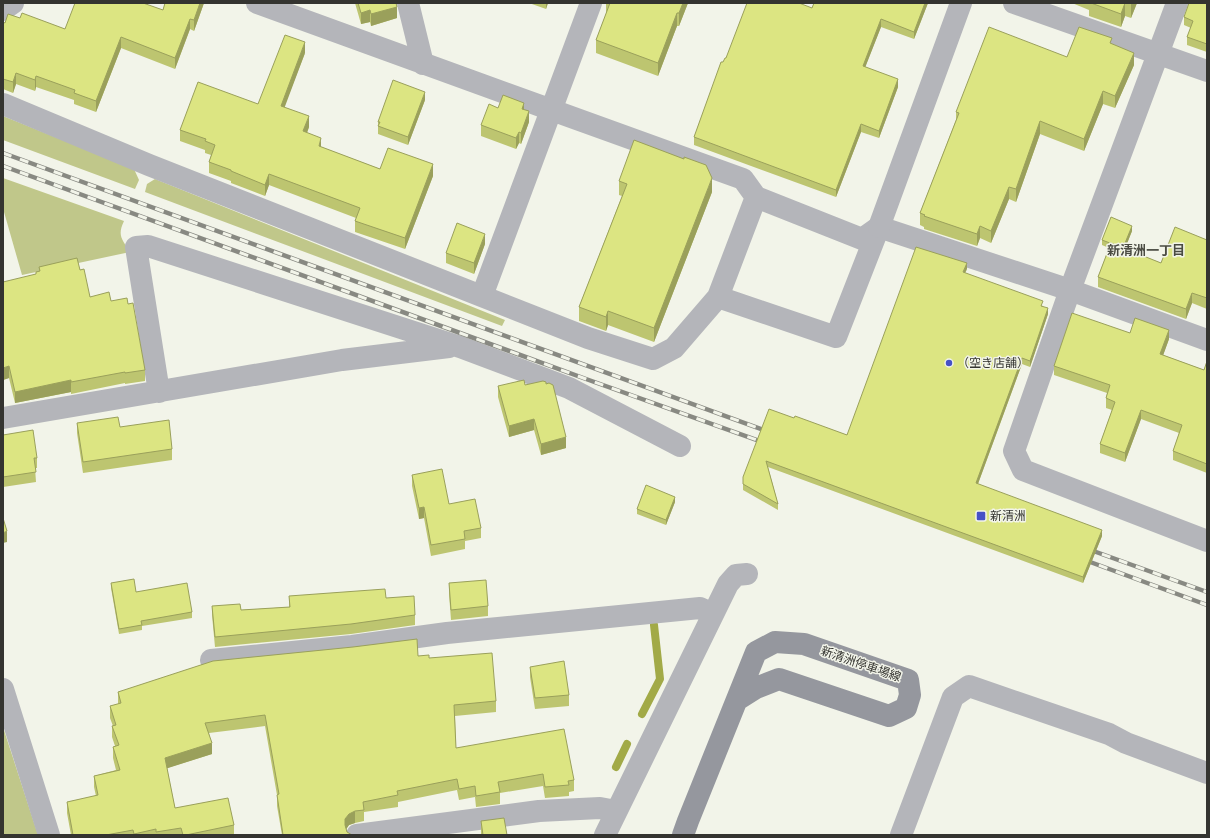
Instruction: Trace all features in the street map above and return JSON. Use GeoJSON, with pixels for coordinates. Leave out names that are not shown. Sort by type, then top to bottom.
{"type":"FeatureCollection","features":[{"type":"Feature","properties":{"kind":"main road","name":"新清洲停車場線"},"geometry":{"type":"LineString","coordinates":[[683,835],[756,652],[775,642],[804,644],[908,680],[910,695],[906,708],[889,716],[779,680],[756,688],[737,700]]}},
{"type":"Feature","properties":{"kind":"street"},"geometry":{"type":"LineString","coordinates":[[3,10],[13,3]]}},
{"type":"Feature","properties":{"kind":"street"},"geometry":{"type":"LineString","coordinates":[[257,3],[423,64],[551,108],[743,179],[756,197],[862,239],[879,227]]}},
{"type":"Feature","properties":{"kind":"street"},"geometry":{"type":"LineString","coordinates":[[408,3],[423,64]]}},
{"type":"Feature","properties":{"kind":"street"},"geometry":{"type":"LineString","coordinates":[[482,296],[591,3]]}},
{"type":"Feature","properties":{"kind":"street"},"geometry":{"type":"LineString","coordinates":[[718,297],[836,337],[879,227],[961,3]]}},
{"type":"Feature","properties":{"kind":"street"},"geometry":{"type":"LineString","coordinates":[[1014,3],[1207,71]]}},
{"type":"Feature","properties":{"kind":"street"},"geometry":{"type":"LineString","coordinates":[[1177,3],[1070,290],[1014,451],[1023,470],[1207,541]]}},
{"type":"Feature","properties":{"kind":"street"},"geometry":{"type":"LineString","coordinates":[[3,104],[157,168],[588,338],[653,359],[674,348],[718,297],[756,197]]}},
{"type":"Feature","properties":{"kind":"street"},"geometry":{"type":"LineString","coordinates":[[879,227],[1070,290],[1207,340]]}},
{"type":"Feature","properties":{"kind":"street"},"geometry":{"type":"LineString","coordinates":[[159,392],[136,248],[148,246],[456,346],[569,388],[680,446]]}},
{"type":"Feature","properties":{"kind":"street"},"geometry":{"type":"LineString","coordinates":[[3,418],[342,360],[456,346]]}},
{"type":"Feature","properties":{"kind":"street"},"geometry":{"type":"LineString","coordinates":[[605,835],[728,584],[736,575],[747,574]]}},
{"type":"Feature","properties":{"kind":"street"},"geometry":{"type":"LineString","coordinates":[[211,660],[352,646],[447,633],[700,608],[713,614]]}},
{"type":"Feature","properties":{"kind":"street"},"geometry":{"type":"LineString","coordinates":[[901,835],[953,696],[969,686],[1109,734],[1126,743],[1207,773]]}},
{"type":"Feature","properties":{"kind":"street"},"geometry":{"type":"LineString","coordinates":[[3,690],[49,835]]}},
{"type":"Feature","properties":{"kind":"street"},"geometry":{"type":"LineString","coordinates":[[357,835],[539,811],[600,808],[616,811]]}},
{"type":"Feature","properties":{"kind":"green space"},"geometry":{"type":"Polygon","coordinates":[[[3,116],[134,169],[139,180],[135,189],[3,140],[3,116]]]}},
{"type":"Feature","properties":{"kind":"green space"},"geometry":{"type":"Polygon","coordinates":[[[3,178],[124,221],[121,230],[121,237],[130,252],[22,275],[3,211],[3,178]]]}},
{"type":"Feature","properties":{"kind":"green space"},"geometry":{"type":"Polygon","coordinates":[[[155,179],[505,320],[502,326],[145,192],[147,184],[155,179]]]}},
{"type":"Feature","properties":{"kind":"green space"},"geometry":{"type":"Polygon","coordinates":[[[3,727],[38,835],[3,835],[3,727]]]}},
{"type":"Feature","properties":{"kind":"building"},"geometry":{"type":"Polygon","coordinates":[[[75,3],[143,3],[163,10],[165,3],[200,3],[194,20],[190,19],[175,58],[121,37],[96,101],[74,93],[75,90],[36,76],[35,80],[16,73],[13,82],[3,79],[3,22],[5,23],[8,14],[20,18],[22,13],[65,29],[75,3]]]}},
{"type":"Feature","properties":{"kind":"building"},"geometry":{"type":"Polygon","coordinates":[[[358,3],[396,3],[397,7],[371,14],[370,10],[361,13],[358,3]]]}},
{"type":"Feature","properties":{"kind":"building"},"geometry":{"type":"Polygon","coordinates":[[[610,3],[683,3],[679,13],[677,13],[658,63],[596,40],[610,3]]]}},
{"type":"Feature","properties":{"kind":"building"},"geometry":{"type":"Polygon","coordinates":[[[747,3],[799,3],[812,8],[814,3],[925,3],[914,32],[881,19],[863,66],[898,79],[879,131],[861,124],[836,190],[694,137],[721,62],[723,62],[726,58],[747,3]]]}},
{"type":"Feature","properties":{"kind":"building"},"geometry":{"type":"Polygon","coordinates":[[[1091,3],[1125,3],[1121,14],[1091,3]]]}},
{"type":"Feature","properties":{"kind":"building"},"geometry":{"type":"Polygon","coordinates":[[[1189,3],[1207,3],[1207,44],[1187,37],[1193,21],[1184,17],[1189,3]]]}},
{"type":"Feature","properties":{"kind":"building"},"geometry":{"type":"Polygon","coordinates":[[[989,27],[1067,57],[1079,27],[1112,38],[1110,43],[1134,53],[1115,96],[1103,91],[1084,139],[1040,121],[1016,189],[1009,187],[991,231],[980,226],[977,234],[924,216],[925,215],[920,213],[959,113],[956,112],[989,27]]]}},
{"type":"Feature","properties":{"kind":"building"},"geometry":{"type":"Polygon","coordinates":[[[285,35],[305,42],[281,106],[309,116],[303,131],[321,138],[319,146],[380,169],[388,148],[433,164],[405,238],[355,221],[360,208],[269,174],[265,185],[209,162],[215,145],[205,141],[206,139],[180,130],[198,82],[258,104],[285,35]]]}},
{"type":"Feature","properties":{"kind":"building"},"geometry":{"type":"Polygon","coordinates":[[[393,80],[425,92],[408,137],[378,126],[380,122],[378,122],[393,80]]]}},
{"type":"Feature","properties":{"kind":"building"},"geometry":{"type":"Polygon","coordinates":[[[503,95],[524,103],[522,109],[529,111],[521,133],[519,132],[516,138],[481,125],[489,104],[498,108],[503,95]]]}},
{"type":"Feature","properties":{"kind":"building"},"geometry":{"type":"Polygon","coordinates":[[[634,140],[684,159],[684,157],[706,165],[712,178],[654,328],[608,311],[606,317],[579,307],[627,184],[619,181],[634,140]]]}},
{"type":"Feature","properties":{"kind":"building"},"geometry":{"type":"Polygon","coordinates":[[[1111,217],[1132,226],[1123,248],[1102,240],[1111,217]]]}},
{"type":"Feature","properties":{"kind":"building"},"geometry":{"type":"Polygon","coordinates":[[[457,223],[485,234],[474,263],[446,253],[457,223]]]}},
{"type":"Feature","properties":{"kind":"building"},"geometry":{"type":"Polygon","coordinates":[[[1175,227],[1207,240],[1207,298],[1192,293],[1186,309],[1098,277],[1111,243],[1161,263],[1175,227]]]}},
{"type":"Feature","properties":{"kind":"building"},"geometry":{"type":"Polygon","coordinates":[[[916,247],[967,263],[963,272],[1043,301],[1041,306],[1048,308],[1030,361],[1022,358],[976,483],[1102,530],[1083,577],[766,461],[778,504],[743,484],[743,477],[769,409],[794,418],[795,416],[847,435],[916,247]]]}},
{"type":"Feature","properties":{"kind":"building"},"geometry":{"type":"Polygon","coordinates":[[[77,258],[80,270],[84,269],[90,297],[109,292],[111,301],[127,298],[128,304],[133,303],[145,370],[125,372],[71,382],[71,380],[15,392],[9,366],[3,368],[3,282],[36,274],[36,272],[40,271],[39,267],[77,258]]]}},
{"type":"Feature","properties":{"kind":"building"},"geometry":{"type":"Polygon","coordinates":[[[1072,313],[1130,333],[1135,318],[1169,330],[1160,354],[1204,370],[1207,361],[1207,464],[1173,451],[1182,425],[1141,410],[1125,453],[1100,444],[1115,402],[1106,398],[1110,385],[1054,366],[1072,313]]]}},
{"type":"Feature","properties":{"kind":"building"},"geometry":{"type":"Polygon","coordinates":[[[524,380],[525,385],[543,381],[546,382],[546,384],[549,383],[553,385],[566,437],[541,444],[534,419],[509,426],[498,386],[524,380]]]}},
{"type":"Feature","properties":{"kind":"building"},"geometry":{"type":"Polygon","coordinates":[[[118,417],[120,427],[169,420],[172,449],[83,462],[77,423],[118,417]]]}},
{"type":"Feature","properties":{"kind":"building"},"geometry":{"type":"Polygon","coordinates":[[[33,430],[37,458],[34,458],[36,472],[3,477],[3,435],[33,430]]]}},
{"type":"Feature","properties":{"kind":"building"},"geometry":{"type":"Polygon","coordinates":[[[442,469],[449,504],[475,499],[481,528],[464,531],[465,539],[431,545],[424,507],[419,508],[412,475],[442,469]]]}},
{"type":"Feature","properties":{"kind":"building"},"geometry":{"type":"Polygon","coordinates":[[[646,485],[675,497],[666,520],[637,509],[646,485]]]}},
{"type":"Feature","properties":{"kind":"building"},"geometry":{"type":"Polygon","coordinates":[[[3,518],[7,531],[3,533],[3,518]]]}},
{"type":"Feature","properties":{"kind":"building"},"geometry":{"type":"Polygon","coordinates":[[[134,579],[136,592],[187,583],[192,612],[141,621],[142,625],[119,629],[111,583],[134,579]]]}},
{"type":"Feature","properties":{"kind":"building"},"geometry":{"type":"Polygon","coordinates":[[[486,580],[488,606],[451,610],[449,583],[486,580]]]}},
{"type":"Feature","properties":{"kind":"building"},"geometry":{"type":"Polygon","coordinates":[[[385,589],[386,598],[414,596],[415,615],[351,624],[215,637],[212,606],[240,604],[241,610],[290,607],[289,596],[385,589]]]}},
{"type":"Feature","properties":{"kind":"building"},"geometry":{"type":"Polygon","coordinates":[[[417,639],[418,656],[429,655],[429,658],[492,653],[496,701],[454,705],[456,748],[564,729],[574,780],[568,781],[569,785],[545,787],[543,774],[498,782],[500,792],[476,796],[475,786],[459,789],[457,779],[397,791],[398,795],[363,802],[364,810],[355,811],[349,814],[345,819],[347,832],[352,835],[283,835],[277,795],[279,794],[265,715],[205,723],[212,743],[165,758],[175,808],[228,798],[234,825],[186,835],[183,835],[181,828],[156,832],[156,829],[134,834],[133,830],[106,835],[73,835],[67,802],[98,795],[94,776],[120,770],[113,747],[119,745],[112,726],[116,725],[110,706],[121,703],[118,692],[213,661],[417,639]]]}},
{"type":"Feature","properties":{"kind":"building"},"geometry":{"type":"Polygon","coordinates":[[[564,661],[569,695],[535,698],[530,667],[564,661]]]}},
{"type":"Feature","properties":{"kind":"building"},"geometry":{"type":"Polygon","coordinates":[[[504,818],[507,835],[483,835],[481,821],[504,818]]]}},
{"type":"Feature","properties":{"kind":"waterway"},"geometry":{"type":"LineString","coordinates":[[642,714],[660,679],[654,625]]}},
{"type":"Feature","properties":{"kind":"waterway"},"geometry":{"type":"LineString","coordinates":[[616,767],[627,744]]}},
{"type":"Feature","properties":{"kind":"railway"},"geometry":{"type":"LineString","coordinates":[[3,153],[772,433]]}},
{"type":"Feature","properties":{"kind":"railway"},"geometry":{"type":"LineString","coordinates":[[3,166],[768,444]]}},
{"type":"Feature","properties":{"kind":"railway"},"geometry":{"type":"LineString","coordinates":[[1085,548],[1207,592]]}},
{"type":"Feature","properties":{"kind":"railway"},"geometry":{"type":"LineString","coordinates":[[1082,559],[1207,605]]}},
{"type":"Feature","properties":{"kind":"place","name":"（空き店舗）"},"geometry":{"type":"Point","coordinates":[949,363]}},
{"type":"Feature","properties":{"kind":"place","name":"新清洲"},"geometry":{"type":"Point","coordinates":[981,516]}},
{"type":"Feature","properties":{"kind":"district","name":"新清洲一丁目"},"geometry":{"type":"Point","coordinates":[1146,250]}}]}
